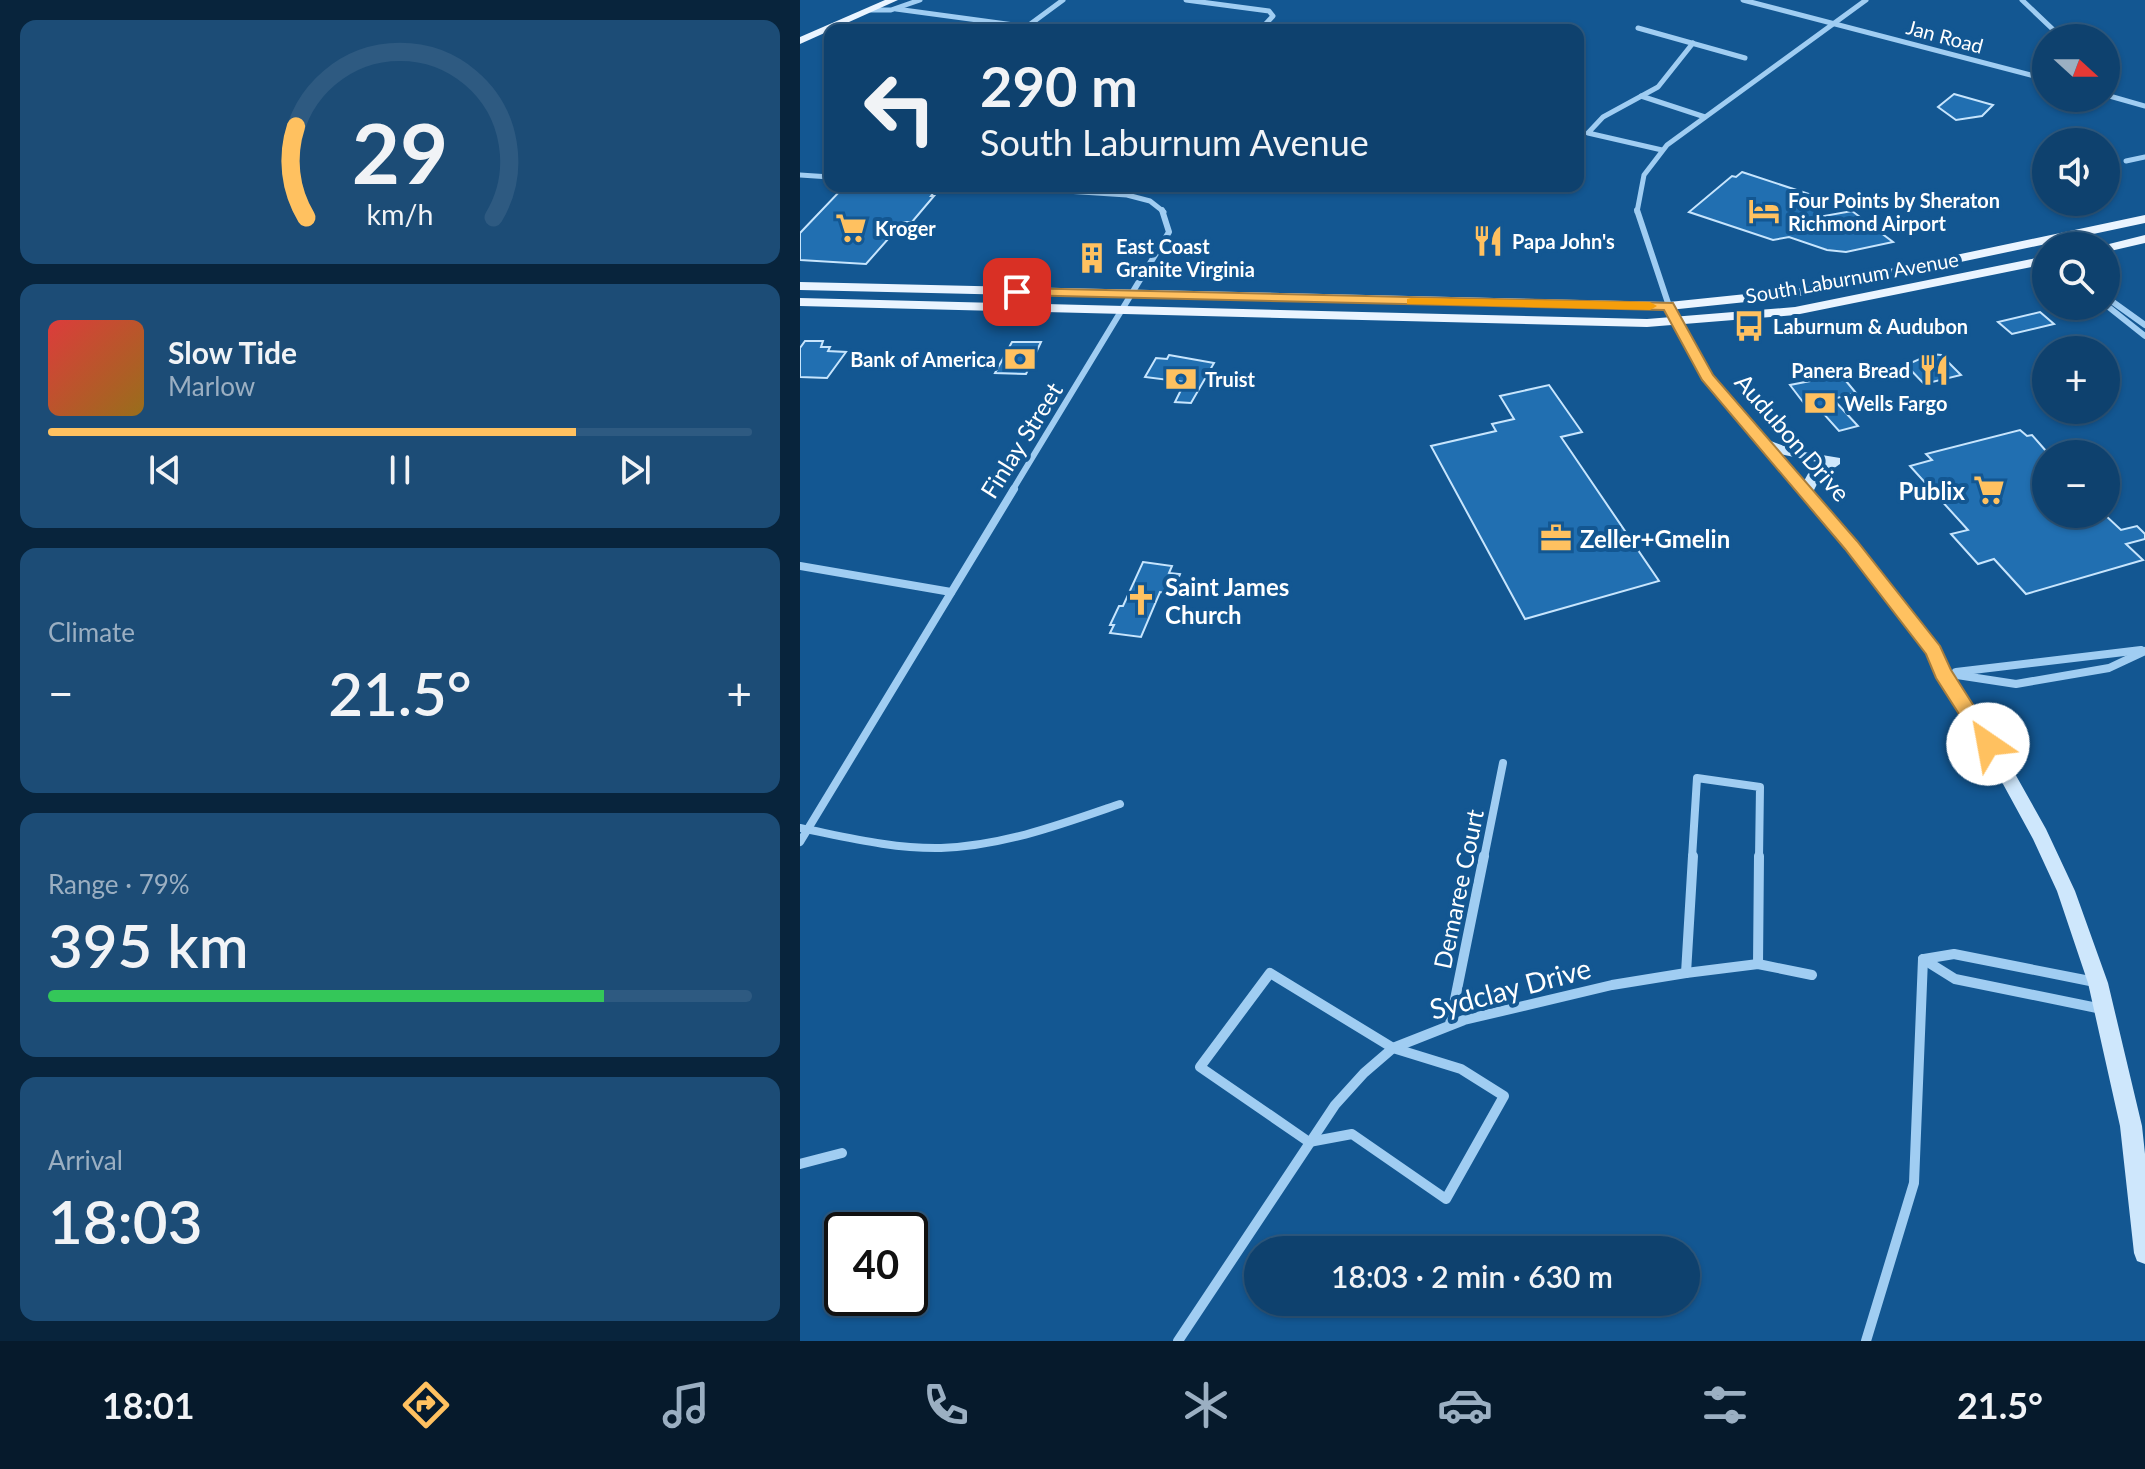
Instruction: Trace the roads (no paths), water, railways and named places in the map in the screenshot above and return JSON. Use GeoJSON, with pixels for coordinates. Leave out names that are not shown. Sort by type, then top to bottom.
{"type":"FeatureCollection","features":[{"type":"Feature","properties":{"kind":"main road"},"geometry":{"type":"LineString","coordinates":[[840,24],[871,10],[894,5]]}},
{"type":"Feature","properties":{"kind":"main road"},"geometry":{"type":"LineString","coordinates":[[802,41],[824,31]]}},
{"type":"Feature","properties":{"kind":"main road","name":"South Laburnum Avenue"},"geometry":{"type":"LineString","coordinates":[[800,286],[1669,306],[1805,291],[2145,219]]}},
{"type":"Feature","properties":{"kind":"main road"},"geometry":{"type":"LineString","coordinates":[[2120,245],[2145,239]]}},
{"type":"Feature","properties":{"kind":"main road","name":"South Laburnum Avenue"},"geometry":{"type":"LineString","coordinates":[[800,302],[1607,324],[1678,322],[1795,311],[2032,263]]}},
{"type":"Feature","properties":{"kind":"main road"},"geometry":{"type":"LineString","coordinates":[[2001,269],[2032,272]]}},
{"type":"Feature","properties":{"kind":"street"},"geometry":{"type":"LineString","coordinates":[[894,5],[920,0]]}},
{"type":"Feature","properties":{"kind":"street"},"geometry":{"type":"LineString","coordinates":[[1030,24],[1063,0]]}},
{"type":"Feature","properties":{"kind":"street"},"geometry":{"type":"LineString","coordinates":[[1186,0],[1272,12],[1273,16],[1266,24]]}},
{"type":"Feature","properties":{"kind":"street","name":"Jan Road"},"geometry":{"type":"LineString","coordinates":[[1743,0],[2032,75]]}},
{"type":"Feature","properties":{"kind":"street","name":"Audubon Drive"},"geometry":{"type":"LineString","coordinates":[[1866,0],[1662,150],[1641,179],[1637,212],[1669,306],[1707,377],[1806,492],[1933,651],[1943,673],[2003,768],[2040,835],[2066,891],[2098,983],[2131,1126],[2145,1253]]}},
{"type":"Feature","properties":{"kind":"street"},"geometry":{"type":"LineString","coordinates":[[2022,0],[2047,24]]}},
{"type":"Feature","properties":{"kind":"street"},"geometry":{"type":"LineString","coordinates":[[894,5],[1001,24]]}},
{"type":"Feature","properties":{"kind":"street"},"geometry":{"type":"LineString","coordinates":[[1638,28],[1745,58]]}},
{"type":"Feature","properties":{"kind":"street"},"geometry":{"type":"LineString","coordinates":[[1662,150],[1588,133],[1603,117],[1658,87],[1693,43]]}},
{"type":"Feature","properties":{"kind":"street"},"geometry":{"type":"LineString","coordinates":[[1640,96],[1705,117]]}},
{"type":"Feature","properties":{"kind":"street"},"geometry":{"type":"LineString","coordinates":[[2120,99],[2145,106]]}},
{"type":"Feature","properties":{"kind":"street"},"geometry":{"type":"LineString","coordinates":[[2126,161],[2145,157]]}},
{"type":"Feature","properties":{"kind":"street"},"geometry":{"type":"LineString","coordinates":[[800,175],[824,177]]}},
{"type":"Feature","properties":{"kind":"street","name":"Finlay Street"},"geometry":{"type":"LineString","coordinates":[[800,842],[804,829],[1123,312],[1169,232],[1167,216],[1160,207],[1127,195],[1080,192]]}},
{"type":"Feature","properties":{"kind":"street"},"geometry":{"type":"LineString","coordinates":[[2120,307],[2145,325]]}},
{"type":"Feature","properties":{"kind":"street"},"geometry":{"type":"LineString","coordinates":[[2120,316],[2145,336]]}},
{"type":"Feature","properties":{"kind":"street"},"geometry":{"type":"LineString","coordinates":[[1764,443],[1796,455],[1835,461],[1809,480],[1806,492]]}},
{"type":"Feature","properties":{"kind":"street"},"geometry":{"type":"LineString","coordinates":[[800,566],[951,592]]}},
{"type":"Feature","properties":{"kind":"street"},"geometry":{"type":"LineString","coordinates":[[1943,673],[2016,684],[2109,668],[2145,650]]}},
{"type":"Feature","properties":{"kind":"street"},"geometry":{"type":"LineString","coordinates":[[1943,673],[2145,650]]}},
{"type":"Feature","properties":{"kind":"street","name":"Demaree Court"},"geometry":{"type":"LineString","coordinates":[[1450,1024],[1503,763]]}},
{"type":"Feature","properties":{"kind":"street"},"geometry":{"type":"LineString","coordinates":[[1686,973],[1697,778],[1760,787],[1758,964]]}},
{"type":"Feature","properties":{"kind":"street"},"geometry":{"type":"LineString","coordinates":[[804,829],[891,844],[939,848],[1017,838],[1120,804]]}},
{"type":"Feature","properties":{"kind":"street"},"geometry":{"type":"LineString","coordinates":[[1923,959],[1954,954],[2098,983]]}},
{"type":"Feature","properties":{"kind":"street"},"geometry":{"type":"LineString","coordinates":[[1923,959],[1955,979],[2103,1009]]}},
{"type":"Feature","properties":{"kind":"street"},"geometry":{"type":"LineString","coordinates":[[1866,1341],[1914,1183],[1923,959]]}},
{"type":"Feature","properties":{"kind":"street","name":"Sydclay Drive"},"geometry":{"type":"LineString","coordinates":[[1178,1341],[1335,1105],[1364,1073],[1393,1048],[1450,1024],[1612,985],[1758,964],[1812,975]]}},
{"type":"Feature","properties":{"kind":"street"},"geometry":{"type":"LineString","coordinates":[[1270,973],[1393,1048],[1461,1069],[1504,1096],[1446,1199],[1352,1134],[1309,1142],[1200,1067],[1270,973]]}},
{"type":"Feature","properties":{"kind":"street"},"geometry":{"type":"LineString","coordinates":[[800,1164],[842,1153]]}},
{"type":"Feature","properties":{"kind":"place","name":"Four Points by Sheraton Richmond Airport"},"geometry":{"type":"Point","coordinates":[1764,211]}},
{"type":"Feature","properties":{"kind":"place","name":"Kroger"},"geometry":{"type":"Point","coordinates":[851,228]}},
{"type":"Feature","properties":{"kind":"place","name":"Papa John's"},"geometry":{"type":"Point","coordinates":[1488,241]}},
{"type":"Feature","properties":{"kind":"place","name":"East Coast Granite Virginia"},"geometry":{"type":"Point","coordinates":[1092,258]}},
{"type":"Feature","properties":{"kind":"place","name":"Laburnum & Audubon"},"geometry":{"type":"Point","coordinates":[1749,326]}},
{"type":"Feature","properties":{"kind":"place","name":"Bank of America"},"geometry":{"type":"Point","coordinates":[1020,359]}},
{"type":"Feature","properties":{"kind":"place","name":"Panera Bread"},"geometry":{"type":"Point","coordinates":[1934,370]}},
{"type":"Feature","properties":{"kind":"place","name":"Truist"},"geometry":{"type":"Point","coordinates":[1181,379]}},
{"type":"Feature","properties":{"kind":"place","name":"Wells Fargo"},"geometry":{"type":"Point","coordinates":[1820,403]}},
{"type":"Feature","properties":{"kind":"place","name":"Publix"},"geometry":{"type":"Point","coordinates":[1989,490]}},
{"type":"Feature","properties":{"kind":"place","name":"Zeller+Gmelin"},"geometry":{"type":"Point","coordinates":[1556,538]}},
{"type":"Feature","properties":{"kind":"place","name":"Saint James Church"},"geometry":{"type":"Point","coordinates":[1141,600]}}]}
